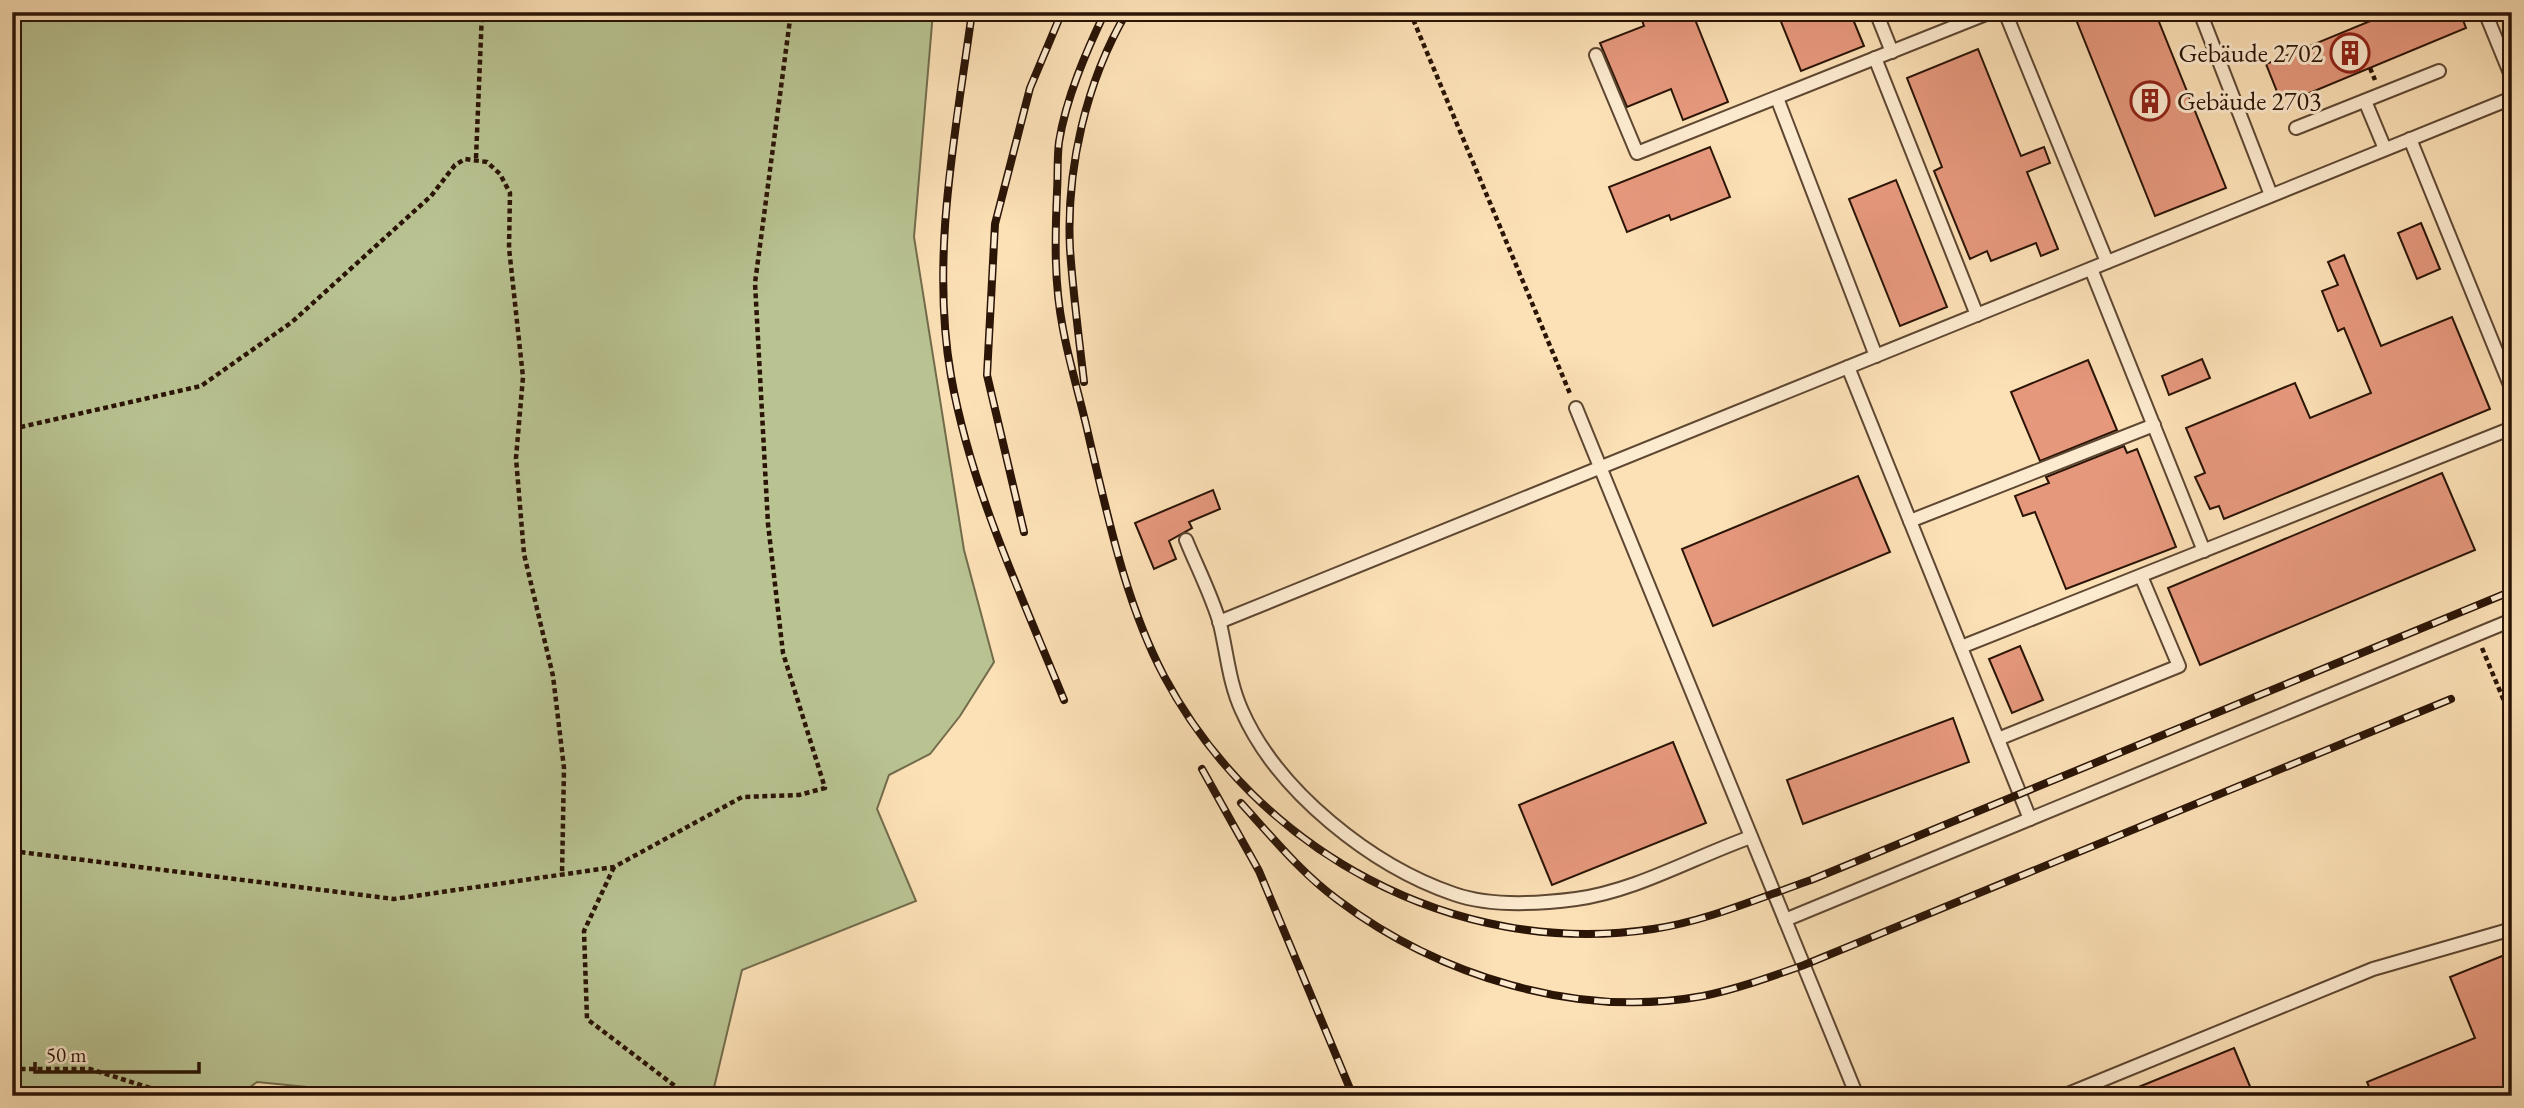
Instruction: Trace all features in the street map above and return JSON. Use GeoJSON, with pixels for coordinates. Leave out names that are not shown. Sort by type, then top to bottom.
{"type":"FeatureCollection","features":[{"type":"Feature","properties":{"kind":"lane"},"geometry":{"type":"LineString","coordinates":[[1876,12],[1892,52]]}},
{"type":"Feature","properties":{"kind":"lane"},"geometry":{"type":"LineString","coordinates":[[1596,55],[1637,153],[1991,12]]}},
{"type":"Feature","properties":{"kind":"lane"},"geometry":{"type":"LineString","coordinates":[[2005,12],[2108,262]]}},
{"type":"Feature","properties":{"kind":"lane"},"geometry":{"type":"LineString","coordinates":[[2200,12],[2272,195]]}},
{"type":"Feature","properties":{"kind":"lane"},"geometry":{"type":"LineString","coordinates":[[2485,12],[2512,78]]}},
{"type":"Feature","properties":{"kind":"lane"},"geometry":{"type":"LineString","coordinates":[[1875,58],[1977,315]]}},
{"type":"Feature","properties":{"kind":"lane"},"geometry":{"type":"LineString","coordinates":[[2296,128],[2440,71]]}},
{"type":"Feature","properties":{"kind":"lane"},"geometry":{"type":"LineString","coordinates":[[1777,97],[1876,356]]}},
{"type":"Feature","properties":{"kind":"lane"},"geometry":{"type":"LineString","coordinates":[[1219,622],[2512,98]]}},
{"type":"Feature","properties":{"kind":"lane"},"geometry":{"type":"LineString","coordinates":[[2365,101],[2385,149]]}},
{"type":"Feature","properties":{"kind":"lane"},"geometry":{"type":"LineString","coordinates":[[2410,139],[2512,390]]}},
{"type":"Feature","properties":{"kind":"lane"},"geometry":{"type":"LineString","coordinates":[[2091,269],[2204,551]]}},
{"type":"Feature","properties":{"kind":"lane"},"geometry":{"type":"LineString","coordinates":[[1848,368],[2030,819]]}},
{"type":"Feature","properties":{"kind":"lane"},"geometry":{"type":"LineString","coordinates":[[1576,408],[1857,1096]]}},
{"type":"Feature","properties":{"kind":"lane"},"geometry":{"type":"LineString","coordinates":[[1910,521],[2154,425]]}},
{"type":"Feature","properties":{"kind":"lane"},"geometry":{"type":"LineString","coordinates":[[1961,647],[2512,428]]}},
{"type":"Feature","properties":{"kind":"lane"},"geometry":{"type":"LineString","coordinates":[[1186,540],[1219,622],[1230,676],[1241,711],[1281,775],[1307,802],[1359,843],[1426,882],[1456,895],[1511,902],[1577,899],[1637,881],[1751,837]]}},
{"type":"Feature","properties":{"kind":"lane"},"geometry":{"type":"LineString","coordinates":[[1998,739],[2179,666],[2141,576]]}},
{"type":"Feature","properties":{"kind":"lane"},"geometry":{"type":"LineString","coordinates":[[1785,920],[2512,620]]}},
{"type":"Feature","properties":{"kind":"lane"},"geometry":{"type":"LineString","coordinates":[[2063,1096],[2373,969],[2512,929]]}},
{"type":"Feature","properties":{"kind":"path"},"geometry":{"type":"LineString","coordinates":[[476,159],[482,12]]}},
{"type":"Feature","properties":{"kind":"path"},"geometry":{"type":"LineString","coordinates":[[12,851],[394,899],[614,867],[742,797],[799,795],[825,788],[783,653],[768,524],[755,284],[792,12]]}},
{"type":"Feature","properties":{"kind":"path"},"geometry":{"type":"LineString","coordinates":[[1410,12],[1576,408]]}},
{"type":"Feature","properties":{"kind":"path"},"geometry":{"type":"LineString","coordinates":[[12,429],[201,386],[292,322],[431,196],[455,165],[465,159],[487,162],[500,174],[510,194],[509,248],[523,377],[516,458],[524,554],[553,676],[564,768],[562,875]]}},
{"type":"Feature","properties":{"kind":"path"},"geometry":{"type":"LineString","coordinates":[[2476,635],[2512,720]]}},
{"type":"Feature","properties":{"kind":"path"},"geometry":{"type":"LineString","coordinates":[[614,867],[584,931],[587,1019],[675,1086],[681,1096]]}},
{"type":"Feature","properties":{"kind":"path"},"geometry":{"type":"LineString","coordinates":[[12,1069],[90,1069],[176,1096]]}},
{"type":"Feature","properties":{"kind":"green space"},"geometry":{"type":"Polygon","coordinates":[[[12,12],[933,12],[914,237],[964,550],[994,662],[960,716],[930,754],[889,775],[877,809],[916,901],[742,970],[712,1096],[399,1096],[257,1082],[238,1096],[12,1096],[12,12]]]}},
{"type":"Feature","properties":{"kind":"building"},"geometry":{"type":"Polygon","coordinates":[[[1639,12],[1692,12],[1728,102],[1683,120],[1671,89],[1627,107],[1600,43],[1644,26],[1639,12]]]}},
{"type":"Feature","properties":{"kind":"building"},"geometry":{"type":"Polygon","coordinates":[[[1777,12],[1850,12],[1864,46],[1801,71],[1777,12]]]}},
{"type":"Feature","properties":{"kind":"building","name":"Gebäude 2703"},"geometry":{"type":"Polygon","coordinates":[[[2073,12],[2155,12],[2226,188],[2155,216],[2073,12]]]}},
{"type":"Feature","properties":{"kind":"building","name":"Gebäude 2702"},"geometry":{"type":"Polygon","coordinates":[[[2392,12],[2460,12],[2466,28],[2300,97],[2298,93],[2280,99],[2266,64],[2392,12]]]}},
{"type":"Feature","properties":{"kind":"building"},"geometry":{"type":"Polygon","coordinates":[[[1978,49],[2021,156],[2044,147],[2050,163],[2027,172],[2058,249],[2041,256],[2036,243],[1991,261],[1987,251],[1970,259],[1934,171],[1942,167],[1907,78],[1978,49]]]}},
{"type":"Feature","properties":{"kind":"building"},"geometry":{"type":"Polygon","coordinates":[[[1710,147],[1730,197],[1671,220],[1669,215],[1627,232],[1609,187],[1710,147]]]}},
{"type":"Feature","properties":{"kind":"building"},"geometry":{"type":"Polygon","coordinates":[[[1896,180],[1947,307],[1900,326],[1849,199],[1896,180]]]}},
{"type":"Feature","properties":{"kind":"building"},"geometry":{"type":"Polygon","coordinates":[[[2421,223],[2440,269],[2417,279],[2398,233],[2421,223]]]}},
{"type":"Feature","properties":{"kind":"building"},"geometry":{"type":"Polygon","coordinates":[[[2344,255],[2381,346],[2452,317],[2490,409],[2224,519],[2219,506],[2210,509],[2195,477],[2205,473],[2186,428],[2295,383],[2310,418],[2371,393],[2344,328],[2338,331],[2322,291],[2338,285],[2328,262],[2344,255]]]}},
{"type":"Feature","properties":{"kind":"building"},"geometry":{"type":"Polygon","coordinates":[[[2202,359],[2210,378],[2169,395],[2162,376],[2202,359]]]}},
{"type":"Feature","properties":{"kind":"building"},"geometry":{"type":"Polygon","coordinates":[[[2088,360],[2117,430],[2040,461],[2011,392],[2088,360]]]}},
{"type":"Feature","properties":{"kind":"building"},"geometry":{"type":"Polygon","coordinates":[[[2124,446],[2127,453],[2137,449],[2176,547],[2066,589],[2035,512],[2023,516],[2015,496],[2049,483],[2046,477],[2124,446]]]}},
{"type":"Feature","properties":{"kind":"building"},"geometry":{"type":"Polygon","coordinates":[[[2442,473],[2475,550],[2200,665],[2168,588],[2442,473]]]}},
{"type":"Feature","properties":{"kind":"building"},"geometry":{"type":"Polygon","coordinates":[[[1858,476],[1890,552],[1713,626],[1682,549],[1858,476]]]}},
{"type":"Feature","properties":{"kind":"building"},"geometry":{"type":"Polygon","coordinates":[[[1213,490],[1220,509],[1189,522],[1192,528],[1169,541],[1176,559],[1154,569],[1135,523],[1213,490]]]}},
{"type":"Feature","properties":{"kind":"building"},"geometry":{"type":"Polygon","coordinates":[[[2020,646],[2043,700],[2012,713],[1989,659],[2020,646]]]}},
{"type":"Feature","properties":{"kind":"building"},"geometry":{"type":"Polygon","coordinates":[[[1953,718],[1969,762],[1803,824],[1787,780],[1953,718]]]}},
{"type":"Feature","properties":{"kind":"building"},"geometry":{"type":"Polygon","coordinates":[[[1673,742],[1706,823],[1552,885],[1519,805],[1673,742]]]}},
{"type":"Feature","properties":{"kind":"building"},"geometry":{"type":"Polygon","coordinates":[[[2512,952],[2512,1096],[2373,1096],[2367,1082],[2475,1038],[2450,977],[2512,952]]]}},
{"type":"Feature","properties":{"kind":"building"},"geometry":{"type":"Polygon","coordinates":[[[2234,1048],[2254,1096],[2119,1096],[2119,1095],[2234,1048]]]}},
{"type":"Feature","properties":{"kind":"railway"},"geometry":{"type":"LineString","coordinates":[[972,12],[953,148],[944,239],[945,331],[951,376],[960,418],[984,500],[1064,700]]}},
{"type":"Feature","properties":{"kind":"railway"},"geometry":{"type":"LineString","coordinates":[[1024,532],[987,375],[995,224],[1030,88],[1062,12]]}},
{"type":"Feature","properties":{"kind":"railway"},"geometry":{"type":"LineString","coordinates":[[1105,12],[1084,59],[1062,125],[1058,154],[1057,278],[1060,312],[1069,357],[1112,532],[1139,620],[1164,676],[1204,738],[1252,794],[1307,841],[1369,879],[1436,908],[1506,927],[1579,934],[1653,929],[1713,915],[1811,880],[2512,591]]}},
{"type":"Feature","properties":{"kind":"railway"},"geometry":{"type":"LineString","coordinates":[[1084,382],[1070,249],[1071,188],[1075,157],[1090,96],[1100,67],[1127,12]]}},
{"type":"Feature","properties":{"kind":"railway"},"geometry":{"type":"LineString","coordinates":[[1241,803],[1287,854],[1324,889],[1378,927],[1420,950],[1465,970],[1511,985],[1559,996],[1655,1002],[1716,993],[1804,965],[2451,699]]}},
{"type":"Feature","properties":{"kind":"railway"},"geometry":{"type":"LineString","coordinates":[[1202,769],[1259,871],[1353,1096]]}},
{"type":"Feature","properties":{"kind":"place","name":"Gebäude 2702"},"geometry":{"type":"Point","coordinates":[2350,53]}},
{"type":"Feature","properties":{"kind":"place","name":"Gebäude 2703"},"geometry":{"type":"Point","coordinates":[2150,101]}}]}
